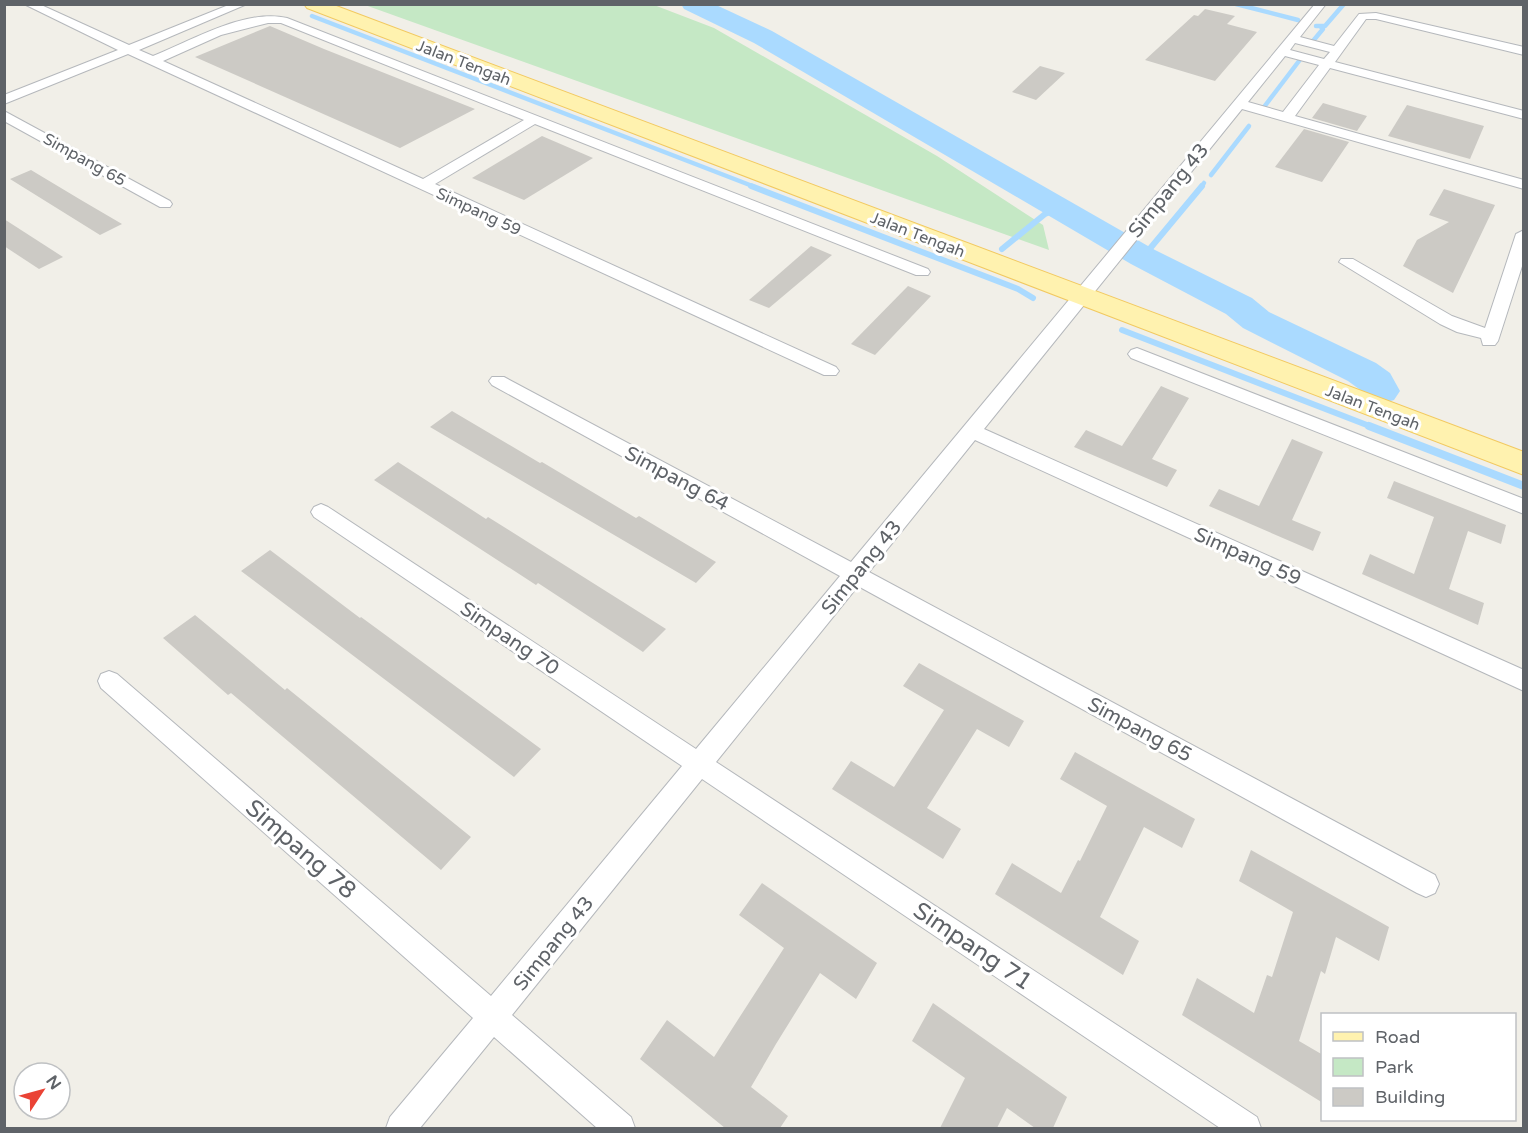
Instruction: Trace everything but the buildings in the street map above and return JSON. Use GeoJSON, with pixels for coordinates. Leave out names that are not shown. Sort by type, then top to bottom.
{"type":"FeatureCollection","features":[{"type":"Feature","properties":{"kind":"main road","name":"Jalan Tengah"},"geometry":{"type":"LineString","coordinates":[[313,4],[1524,464]]}},
{"type":"Feature","properties":{"kind":"street","name":"Simpang 59"},"geometry":{"type":"LineString","coordinates":[[29,4],[830,371]]}},
{"type":"Feature","properties":{"kind":"street"},"geometry":{"type":"LineString","coordinates":[[4,100],[242,4]]}},
{"type":"Feature","properties":{"kind":"street","name":"Simpang 43"},"geometry":{"type":"LineString","coordinates":[[400,1128],[1321,4]]}},
{"type":"Feature","properties":{"kind":"street"},"geometry":{"type":"LineString","coordinates":[[1286,118],[1360,17],[1371,15],[1524,51]]}},
{"type":"Feature","properties":{"kind":"street"},"geometry":{"type":"LineString","coordinates":[[153,61],[248,22],[268,18],[283,20],[922,272]]}},
{"type":"Feature","properties":{"kind":"street"},"geometry":{"type":"LineString","coordinates":[[1292,39],[1336,50]]}},
{"type":"Feature","properties":{"kind":"street"},"geometry":{"type":"LineString","coordinates":[[1282,52],[1524,115]]}},
{"type":"Feature","properties":{"kind":"street"},"geometry":{"type":"LineString","coordinates":[[1239,104],[1524,185]]}},
{"type":"Feature","properties":{"kind":"street","name":"Simpang 65"},"geometry":{"type":"LineString","coordinates":[[4,115],[165,204]]}},
{"type":"Feature","properties":{"kind":"street"},"geometry":{"type":"LineString","coordinates":[[423,185],[534,119]]}},
{"type":"Feature","properties":{"kind":"street"},"geometry":{"type":"LineString","coordinates":[[1347,262],[1446,320],[1490,338],[1524,234]]}},
{"type":"Feature","properties":{"kind":"street"},"geometry":{"type":"LineString","coordinates":[[1137,354],[1524,507]]}},
{"type":"Feature","properties":{"kind":"street","name":"Simpang 64"},"geometry":{"type":"LineString","coordinates":[[498,381],[855,574]]}},
{"type":"Feature","properties":{"kind":"street","name":"Simpang 59"},"geometry":{"type":"LineString","coordinates":[[972,431],[1524,681]]}},
{"type":"Feature","properties":{"kind":"street","name":"Simpang 70"},"geometry":{"type":"LineString","coordinates":[[321,512],[699,764]]}},
{"type":"Feature","properties":{"kind":"street","name":"Simpang 65"},"geometry":{"type":"LineString","coordinates":[[855,574],[1426,884]]}},
{"type":"Feature","properties":{"kind":"street","name":"Simpang 78"},"geometry":{"type":"LineString","coordinates":[[109,681],[620,1128]]}},
{"type":"Feature","properties":{"kind":"street","name":"Simpang 71"},"geometry":{"type":"LineString","coordinates":[[699,764],[1246,1128]]}},
{"type":"Feature","properties":{"kind":"green space"},"geometry":{"type":"Polygon","coordinates":[[[365,5],[654,5],[714,28],[937,156],[1043,225],[1049,250],[365,5]]]}},
{"type":"Feature","properties":{"kind":"waterway"},"geometry":{"type":"LineString","coordinates":[[693,4],[763,37],[1143,257],[1239,306],[1256,320],[1362,372],[1376,382],[1380,391]]}},
{"type":"Feature","properties":{"kind":"waterway"},"geometry":{"type":"LineString","coordinates":[[1236,4],[1298,20]]}},
{"type":"Feature","properties":{"kind":"waterway"},"geometry":{"type":"LineString","coordinates":[[1316,26],[1325,26],[1344,4]]}},
{"type":"Feature","properties":{"kind":"waterway"},"geometry":{"type":"LineString","coordinates":[[312,16],[755,187]]}},
{"type":"Feature","properties":{"kind":"waterway"},"geometry":{"type":"LineString","coordinates":[[1313,41],[1323,29],[1321,27]]}},
{"type":"Feature","properties":{"kind":"waterway"},"geometry":{"type":"LineString","coordinates":[[1264,107],[1299,61]]}},
{"type":"Feature","properties":{"kind":"waterway"},"geometry":{"type":"LineString","coordinates":[[1211,175],[1249,126]]}},
{"type":"Feature","properties":{"kind":"waterway"},"geometry":{"type":"LineString","coordinates":[[1201,187],[1204,183]]}},
{"type":"Feature","properties":{"kind":"waterway"},"geometry":{"type":"LineString","coordinates":[[751,186],[1018,289],[1033,298]]}},
{"type":"Feature","properties":{"kind":"waterway"},"geometry":{"type":"LineString","coordinates":[[1143,257],[1202,186]]}},
{"type":"Feature","properties":{"kind":"waterway"},"geometry":{"type":"LineString","coordinates":[[1002,249],[1045,214],[1058,208]]}},
{"type":"Feature","properties":{"kind":"waterway"},"geometry":{"type":"LineString","coordinates":[[1122,330],[1372,427]]}},
{"type":"Feature","properties":{"kind":"waterway"},"geometry":{"type":"LineString","coordinates":[[1369,426],[1524,486]]}}]}
